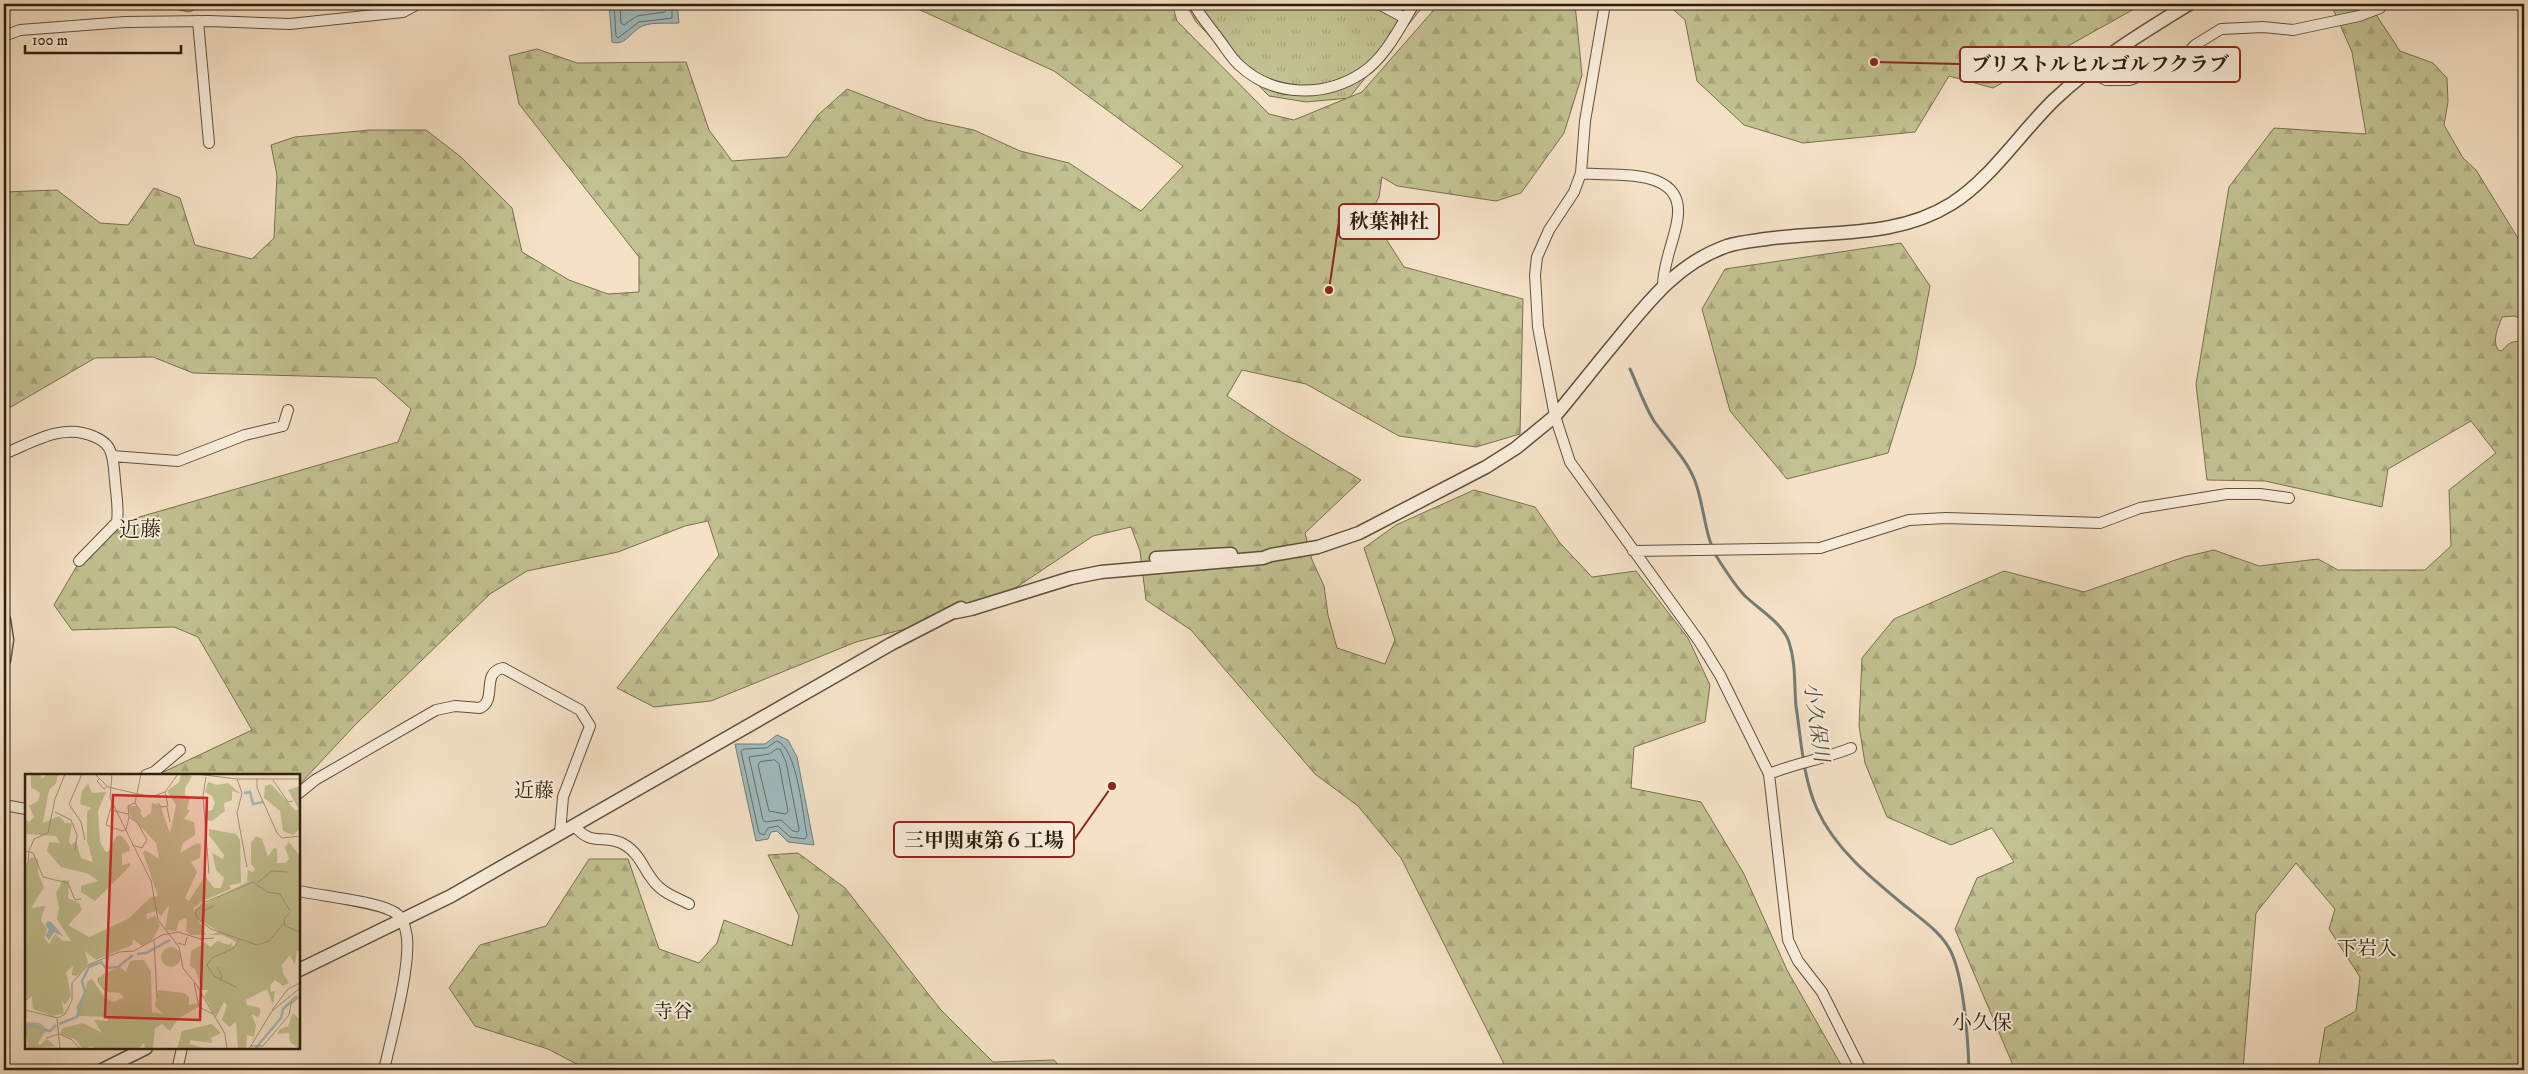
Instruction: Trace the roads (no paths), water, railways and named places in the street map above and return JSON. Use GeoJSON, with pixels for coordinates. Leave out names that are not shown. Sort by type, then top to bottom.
{"type":"FeatureCollection","features":[{"type":"Feature","properties":{"kind":"street"},"geometry":{"type":"LineString","coordinates":[[4,36],[20,30],[125,22],[198,21],[290,24],[403,12],[418,4]]}},
{"type":"Feature","properties":{"kind":"street"},"geometry":{"type":"LineString","coordinates":[[1194,4],[1239,66],[1281,88],[1300,91],[1323,91],[1342,84],[1363,72],[1380,54],[1414,4]]}},
{"type":"Feature","properties":{"kind":"street"},"geometry":{"type":"LineString","coordinates":[[1379,4],[1406,18]]}},
{"type":"Feature","properties":{"kind":"street"},"geometry":{"type":"LineString","coordinates":[[1605,4],[1585,121],[1581,174],[1574,192],[1549,230],[1537,256],[1535,275],[1538,327],[1554,416],[1570,462],[1699,641],[1720,675],[1769,774],[1788,940],[1798,961],[1822,992],[1861,1070]]}},
{"type":"Feature","properties":{"kind":"street"},"geometry":{"type":"LineString","coordinates":[[300,969],[402,918],[451,896],[891,644],[992,594],[1086,566],[1134,559],[1263,552],[1271,555],[1318,547],[1358,533],[1486,467],[1516,448],[1554,416],[1663,286],[1699,259],[1728,246],[1780,237],[1885,228],[1919,220],[1938,211],[1968,192],[2051,102],[2088,71],[2114,51],[2188,4]]}},
{"type":"Feature","properties":{"kind":"street"},"geometry":{"type":"LineString","coordinates":[[2088,71],[2106,80],[2129,80],[2179,62],[2195,45],[2221,29],[2263,27],[2293,30],[2359,16],[2380,8],[2383,4]]}},
{"type":"Feature","properties":{"kind":"street"},"geometry":{"type":"LineString","coordinates":[[198,21],[210,144]]}},
{"type":"Feature","properties":{"kind":"street"},"geometry":{"type":"LineString","coordinates":[[1581,174],[1636,174],[1651,179],[1676,197],[1680,206],[1663,275],[1663,286]]}},
{"type":"Feature","properties":{"kind":"street"},"geometry":{"type":"LineString","coordinates":[[112,456],[178,461],[190,458],[245,435],[283,426],[288,410]]}},
{"type":"Feature","properties":{"kind":"street"},"geometry":{"type":"LineString","coordinates":[[4,454],[53,433],[68,431],[85,433],[101,440],[108,447],[112,456],[117,522],[79,560]]}},
{"type":"Feature","properties":{"kind":"street"},"geometry":{"type":"LineString","coordinates":[[1633,551],[1708,549],[1795,550],[1820,548],[1909,520],[1946,518],[2100,523],[2140,508],[2227,494],[2260,494],[2289,498]]}},
{"type":"Feature","properties":{"kind":"street"},"geometry":{"type":"LineString","coordinates":[[4,620],[7,640],[4,660]]}},
{"type":"Feature","properties":{"kind":"street"},"geometry":{"type":"LineString","coordinates":[[300,792],[315,780],[436,710],[447,706],[480,708],[484,706],[488,700],[491,675],[496,670],[503,668],[580,710],[590,726],[563,797],[560,832]]}},
{"type":"Feature","properties":{"kind":"street"},"geometry":{"type":"LineString","coordinates":[[1769,774],[1851,748]]}},
{"type":"Feature","properties":{"kind":"street"},"geometry":{"type":"LineString","coordinates":[[149,774],[154,772],[180,750]]}},
{"type":"Feature","properties":{"kind":"street"},"geometry":{"type":"LineString","coordinates":[[4,805],[25,809]]}},
{"type":"Feature","properties":{"kind":"street"},"geometry":{"type":"LineString","coordinates":[[574,825],[582,835],[591,839],[622,844],[632,850],[660,889],[689,904]]}},
{"type":"Feature","properties":{"kind":"street"},"geometry":{"type":"LineString","coordinates":[[300,891],[391,910],[402,918],[407,932],[408,952],[384,1070]]}},
{"type":"Feature","properties":{"kind":"street"},"geometry":{"type":"LineString","coordinates":[[102,1070],[144,1049]]}},
{"type":"Feature","properties":{"kind":"street"},"geometry":{"type":"LineString","coordinates":[[177,1070],[182,1049]]}},
{"type":"Feature","properties":{"kind":"water"},"geometry":{"type":"Polygon","coordinates":[[[609,4],[677,4],[679,23],[648,24],[639,28],[623,41],[612,42],[609,4]]]}},
{"type":"Feature","properties":{"kind":"water"},"geometry":{"type":"Polygon","coordinates":[[[777,735],[788,740],[797,757],[814,845],[788,842],[777,831],[771,832],[768,839],[756,841],[735,744],[765,744],[777,735]]]}},
{"type":"Feature","properties":{"kind":"waterway","name":"小久保川"},"geometry":{"type":"LineString","coordinates":[[1630,369],[1654,421],[1682,457],[1695,481],[1715,553],[1728,575],[1741,591],[1775,622],[1786,635],[1793,658],[1796,706],[1806,771],[1812,797],[1825,824],[1855,862],[1931,927],[1943,939],[1952,954],[1960,980],[1969,1070]]}},
{"type":"Feature","properties":{"kind":"place","name":"ブリストルヒルゴルフクラブ"},"geometry":{"type":"Point","coordinates":[1874,62]}},
{"type":"Feature","properties":{"kind":"place","name":"秋葉神社"},"geometry":{"type":"Point","coordinates":[1329,290]}},
{"type":"Feature","properties":{"kind":"place","name":"三甲関東第６工場"},"geometry":{"type":"Point","coordinates":[1112,786]}},
{"type":"Feature","properties":{"kind":"district","name":"近藤"},"geometry":{"type":"Point","coordinates":[140,529]}},
{"type":"Feature","properties":{"kind":"district","name":"近藤"},"geometry":{"type":"Point","coordinates":[534,790]}},
{"type":"Feature","properties":{"kind":"district","name":"下岩入"},"geometry":{"type":"Point","coordinates":[2367,948]}},
{"type":"Feature","properties":{"kind":"district","name":"寺谷"},"geometry":{"type":"Point","coordinates":[673,1011]}},
{"type":"Feature","properties":{"kind":"district","name":"小久保"},"geometry":{"type":"Point","coordinates":[1982,1022]}}]}
